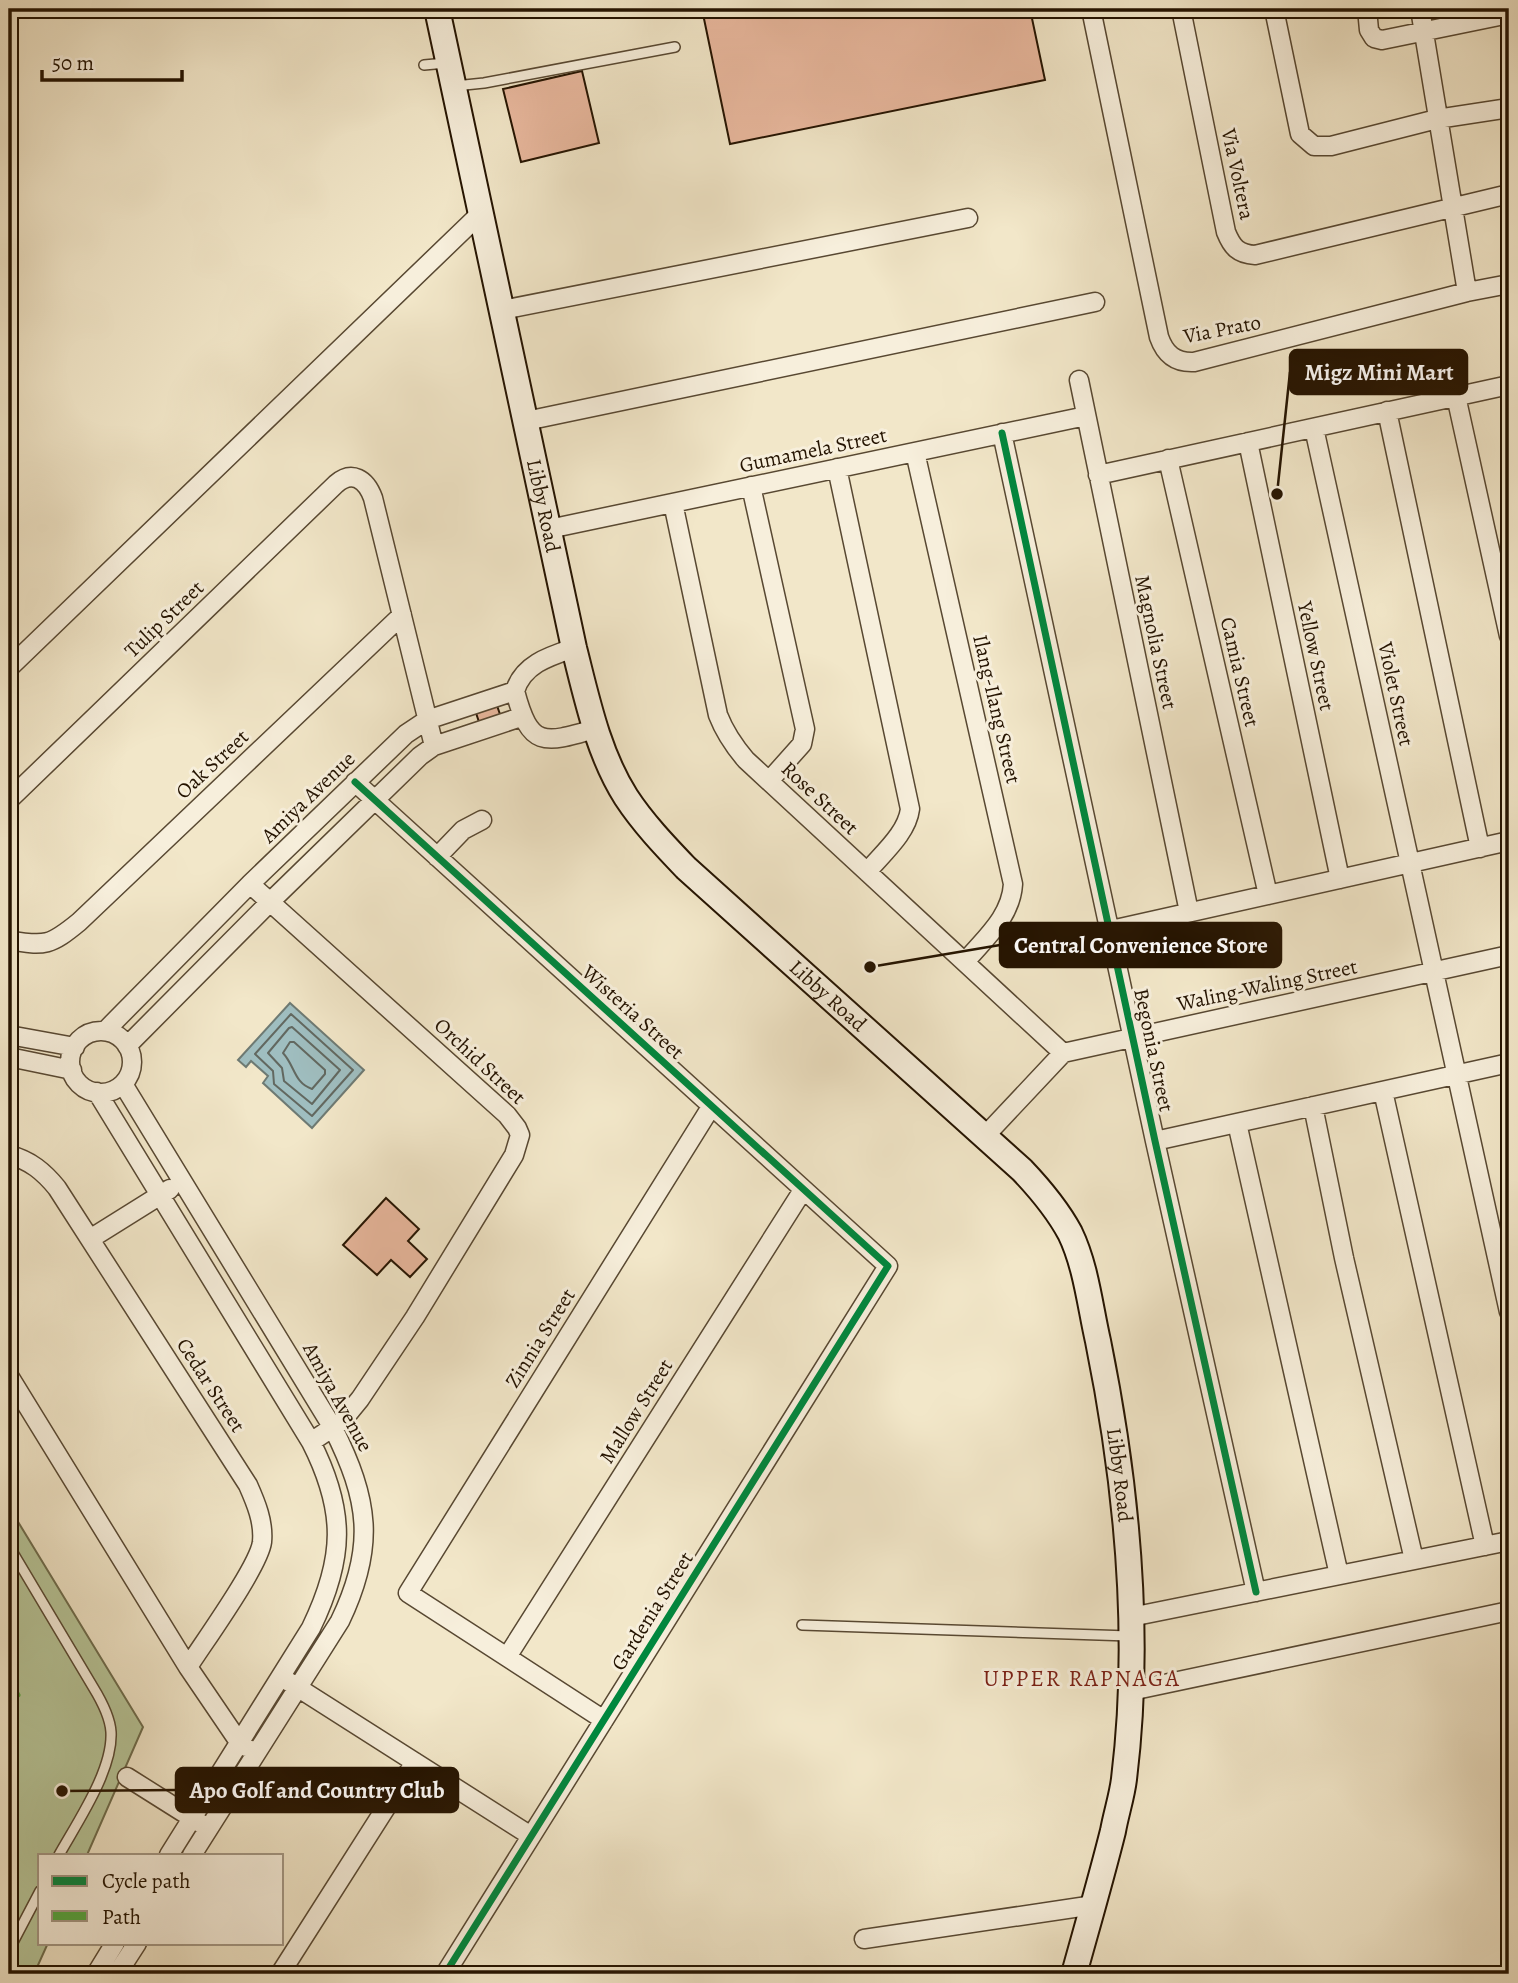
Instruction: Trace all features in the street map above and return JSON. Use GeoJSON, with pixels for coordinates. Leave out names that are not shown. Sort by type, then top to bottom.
{"type":"FeatureCollection","features":[{"type":"Feature","properties":{"kind":"main road","name":"Libby Road"},"geometry":{"type":"LineString","coordinates":[[437,9],[574,649],[605,756],[625,796],[652,833],[686,868],[985,1136],[1051,1201],[1071,1235],[1082,1267],[1111,1404],[1127,1526],[1131,1691],[1124,1781],[1074,1974]]}},
{"type":"Feature","properties":{"kind":"street","name":"Via Prato"},"geometry":{"type":"LineString","coordinates":[[1091,9],[1159,337],[1162,347],[1171,357],[1183,363],[1194,362],[1467,292],[1509,284]]}},
{"type":"Feature","properties":{"kind":"street","name":"Via Voltera"},"geometry":{"type":"LineString","coordinates":[[1181,9],[1226,232],[1238,251],[1255,255],[1509,194]]}},
{"type":"Feature","properties":{"kind":"street"},"geometry":{"type":"LineString","coordinates":[[1275,9],[1300,134],[1314,146],[1331,145],[1437,119],[1509,108]]}},
{"type":"Feature","properties":{"kind":"street"},"geometry":{"type":"LineString","coordinates":[[1367,9],[1369,30],[1374,37],[1382,40],[1509,14]]}},
{"type":"Feature","properties":{"kind":"street"},"geometry":{"type":"LineString","coordinates":[[1420,9],[1467,292]]}},
{"type":"Feature","properties":{"kind":"street"},"geometry":{"type":"LineString","coordinates":[[9,668],[481,213]]}},
{"type":"Feature","properties":{"kind":"street"},"geometry":{"type":"LineString","coordinates":[[502,310],[968,218]]}},
{"type":"Feature","properties":{"kind":"street"},"geometry":{"type":"LineString","coordinates":[[526,421],[1096,302]]}},
{"type":"Feature","properties":{"kind":"street","name":"Magnolia Street"},"geometry":{"type":"LineString","coordinates":[[1079,380],[1189,912]]}},
{"type":"Feature","properties":{"kind":"street"},"geometry":{"type":"LineString","coordinates":[[1098,475],[1509,385]]}},
{"type":"Feature","properties":{"kind":"street"},"geometry":{"type":"LineString","coordinates":[[1456,396],[1509,636]]}},
{"type":"Feature","properties":{"kind":"street"},"geometry":{"type":"LineString","coordinates":[[1387,411],[1480,848]]}},
{"type":"Feature","properties":{"kind":"street","name":"Gumamela Street"},"geometry":{"type":"LineString","coordinates":[[549,529],[1086,415]]}},
{"type":"Feature","properties":{"kind":"street","name":"Violet Street"},"geometry":{"type":"LineString","coordinates":[[1314,428],[1509,1312]]}},
{"type":"Feature","properties":{"kind":"street","name":"Begonia Street"},"geometry":{"type":"LineString","coordinates":[[1002,433],[1155,1141],[1256,1592]]}},
{"type":"Feature","properties":{"kind":"street","name":"Yellow Street"},"geometry":{"type":"LineString","coordinates":[[1248,442],[1340,879]]}},
{"type":"Feature","properties":{"kind":"street","name":"Ilang-Ilang Street"},"geometry":{"type":"LineString","coordinates":[[915,452],[1013,884],[1012,899],[1004,916],[965,962]]}},
{"type":"Feature","properties":{"kind":"street","name":"Camia Street"},"geometry":{"type":"LineString","coordinates":[[1168,459],[1268,895]]}},
{"type":"Feature","properties":{"kind":"street"},"geometry":{"type":"LineString","coordinates":[[837,468],[910,808],[908,820],[900,832],[867,872]]}},
{"type":"Feature","properties":{"kind":"street","name":"Tulip Street"},"geometry":{"type":"LineString","coordinates":[[9,800],[341,480],[353,476],[366,482],[373,498],[402,615]]}},
{"type":"Feature","properties":{"kind":"street"},"geometry":{"type":"LineString","coordinates":[[751,486],[805,729],[803,744],[769,781]]}},
{"type":"Feature","properties":{"kind":"street","name":"Rose Street"},"geometry":{"type":"LineString","coordinates":[[673,503],[718,715],[725,733],[769,781],[1063,1053]]}},
{"type":"Feature","properties":{"kind":"street"},"geometry":{"type":"LineString","coordinates":[[402,615],[434,747]]}},
{"type":"Feature","properties":{"kind":"street","name":"Oak Street"},"geometry":{"type":"LineString","coordinates":[[9,940],[39,944],[50,942],[79,922],[402,615]]}},
{"type":"Feature","properties":{"kind":"street"},"geometry":{"type":"LineString","coordinates":[[574,649],[539,662],[522,676],[514,691],[522,717],[534,734],[552,740],[596,729]]}},
{"type":"Feature","properties":{"kind":"street","name":"Amiya Avenue"},"geometry":{"type":"LineString","coordinates":[[105,1031],[250,884],[406,734],[427,720],[514,691]]}},
{"type":"Feature","properties":{"kind":"street"},"geometry":{"type":"LineString","coordinates":[[127,1046],[420,756],[434,747],[522,717]]}},
{"type":"Feature","properties":{"kind":"street","name":"Wisteria Street"},"geometry":{"type":"LineString","coordinates":[[355,782],[888,1266]]}},
{"type":"Feature","properties":{"kind":"street"},"geometry":{"type":"LineString","coordinates":[[436,857],[463,830],[482,820]]}},
{"type":"Feature","properties":{"kind":"street"},"geometry":{"type":"LineString","coordinates":[[1111,930],[1509,841]]}},
{"type":"Feature","properties":{"kind":"street","name":"Orchid Street"},"geometry":{"type":"LineString","coordinates":[[250,884],[507,1115],[517,1128],[527,1134],[415,1317],[352,1410],[333,1428],[311,1442]]}},
{"type":"Feature","properties":{"kind":"street","name":"Waling-Waling Street"},"geometry":{"type":"LineString","coordinates":[[1063,1053],[1509,954]]}},
{"type":"Feature","properties":{"kind":"street"},"geometry":{"type":"LineString","coordinates":[[97,1093],[111,1091],[123,1084],[131,1069],[132,1057],[127,1046],[117,1036],[105,1031],[87,1035],[75,1047],[71,1058],[72,1070],[79,1083],[97,1093],[311,1442],[330,1483],[336,1506],[336,1550],[331,1577],[319,1611],[281,1677],[170,1854]]}},
{"type":"Feature","properties":{"kind":"street"},"geometry":{"type":"LineString","coordinates":[[9,1035],[75,1047]]}},
{"type":"Feature","properties":{"kind":"street"},"geometry":{"type":"LineString","coordinates":[[985,1136],[1063,1053]]}},
{"type":"Feature","properties":{"kind":"street"},"geometry":{"type":"LineString","coordinates":[[9,1057],[72,1070]]}},
{"type":"Feature","properties":{"kind":"street"},"geometry":{"type":"LineString","coordinates":[[1155,1141],[1509,1063]]}},
{"type":"Feature","properties":{"kind":"street","name":"Amiya Avenue"},"geometry":{"type":"LineString","coordinates":[[123,1084],[333,1428],[354,1474],[363,1510],[361,1561],[356,1584],[340,1620],[193,1854]]}},
{"type":"Feature","properties":{"kind":"street"},"geometry":{"type":"LineString","coordinates":[[1383,1091],[1485,1546]]}},
{"type":"Feature","properties":{"kind":"street"},"geometry":{"type":"LineString","coordinates":[[1312,1106],[1414,1560]]}},
{"type":"Feature","properties":{"kind":"street","name":"Zinnia Street"},"geometry":{"type":"LineString","coordinates":[[507,1657],[408,1593],[711,1107]]}},
{"type":"Feature","properties":{"kind":"street"},"geometry":{"type":"LineString","coordinates":[[1237,1123],[1339,1575]]}},
{"type":"Feature","properties":{"kind":"street","name":"Cedar Street"},"geometry":{"type":"LineString","coordinates":[[9,1155],[18,1157],[45,1174],[57,1188],[248,1485],[260,1515],[262,1543],[254,1563],[188,1667]]}},
{"type":"Feature","properties":{"kind":"street"},"geometry":{"type":"LineString","coordinates":[[89,1239],[182,1181]]}},
{"type":"Feature","properties":{"kind":"street","name":"Mallow Street"},"geometry":{"type":"LineString","coordinates":[[507,1657],[803,1190]]}},
{"type":"Feature","properties":{"kind":"street","name":"Gardenia Street"},"geometry":{"type":"LineString","coordinates":[[445,1974],[888,1266]]}},
{"type":"Feature","properties":{"kind":"street"},"geometry":{"type":"LineString","coordinates":[[9,1376],[188,1667],[239,1742],[256,1753]]}},
{"type":"Feature","properties":{"kind":"street"},"geometry":{"type":"LineString","coordinates":[[1131,1626],[1256,1592],[1509,1541]]}},
{"type":"Feature","properties":{"kind":"street"},"geometry":{"type":"LineString","coordinates":[[1131,1691],[1509,1611]]}},
{"type":"Feature","properties":{"kind":"street"},"geometry":{"type":"LineString","coordinates":[[507,1657],[604,1720]]}},
{"type":"Feature","properties":{"kind":"street"},"geometry":{"type":"LineString","coordinates":[[281,1677],[531,1836]]}},
{"type":"Feature","properties":{"kind":"street"},"geometry":{"type":"LineString","coordinates":[[280,1974],[415,1762]]}},
{"type":"Feature","properties":{"kind":"street"},"geometry":{"type":"LineString","coordinates":[[127,1777],[209,1828]]}},
{"type":"Feature","properties":{"kind":"street"},"geometry":{"type":"LineString","coordinates":[[864,1939],[1094,1905]]}},
{"type":"Feature","properties":{"kind":"street"},"geometry":{"type":"LineString","coordinates":[[96,1974],[114,1944]]}},
{"type":"Feature","properties":{"kind":"street"},"geometry":{"type":"LineString","coordinates":[[117,1974],[135,1944]]}},
{"type":"Feature","properties":{"kind":"lane"},"geometry":{"type":"LineString","coordinates":[[424,65],[484,83],[675,47]]}},
{"type":"Feature","properties":{"kind":"lane"},"geometry":{"type":"LineString","coordinates":[[9,1546],[93,1686],[111,1729],[111,1751],[60,1854]]}},
{"type":"Feature","properties":{"kind":"lane"},"geometry":{"type":"LineString","coordinates":[[802,1625],[1131,1626]]}},
{"type":"Feature","properties":{"kind":"lane"},"geometry":{"type":"LineString","coordinates":[[9,1950],[38,1895]]}},
{"type":"Feature","properties":{"kind":"green space"},"geometry":{"type":"Polygon","coordinates":[[[9,1507],[143,1727],[87,1854],[38,1854],[38,1944],[48,1944],[34,1974],[9,1974],[9,1507]]]}},
{"type":"Feature","properties":{"kind":"water"},"geometry":{"type":"Polygon","coordinates":[[[290,1003],[364,1070],[312,1128],[263,1083],[268,1076],[251,1061],[246,1067],[238,1060],[290,1003]]]}},
{"type":"Feature","properties":{"kind":"building"},"geometry":{"type":"Polygon","coordinates":[[[730,9],[1030,9],[1045,80],[730,144],[703,14],[730,9]]]}},
{"type":"Feature","properties":{"kind":"building"},"geometry":{"type":"Polygon","coordinates":[[[582,71],[599,143],[521,162],[503,89],[582,71]]]}},
{"type":"Feature","properties":{"kind":"building"},"geometry":{"type":"Polygon","coordinates":[[[495,700],[502,720],[481,728],[474,707],[495,700]]]}},
{"type":"Feature","properties":{"kind":"building"},"geometry":{"type":"Polygon","coordinates":[[[386,1198],[419,1229],[408,1241],[427,1259],[410,1277],[391,1260],[377,1275],[343,1245],[386,1198]]]}},
{"type":"Feature","properties":{"kind":"marked path"},"geometry":{"type":"LineString","coordinates":[[9,1680],[18,1695],[9,1700]]}},
{"type":"Feature","properties":{"kind":"marked path"},"geometry":{"type":"LineString","coordinates":[[9,1836],[9,1869]]}},
{"type":"Feature","properties":{"kind":"cycle path"},"geometry":{"type":"LineString","coordinates":[[1002,433],[1155,1141],[1256,1592]]}},
{"type":"Feature","properties":{"kind":"cycle path"},"geometry":{"type":"LineString","coordinates":[[355,782],[888,1266],[445,1974]]}},
{"type":"Feature","properties":{"kind":"place","name":"Migz Mini Mart"},"geometry":{"type":"Point","coordinates":[1277,494]}},
{"type":"Feature","properties":{"kind":"place","name":"Central Convenience Store"},"geometry":{"type":"Point","coordinates":[870,967]}},
{"type":"Feature","properties":{"kind":"place","name":"Apo Golf and Country Club"},"geometry":{"type":"Point","coordinates":[62,1791]}},
{"type":"Feature","properties":{"kind":"district","name":"UPPER RAPNAGA"},"geometry":{"type":"Point","coordinates":[1082,1678]}}]}
